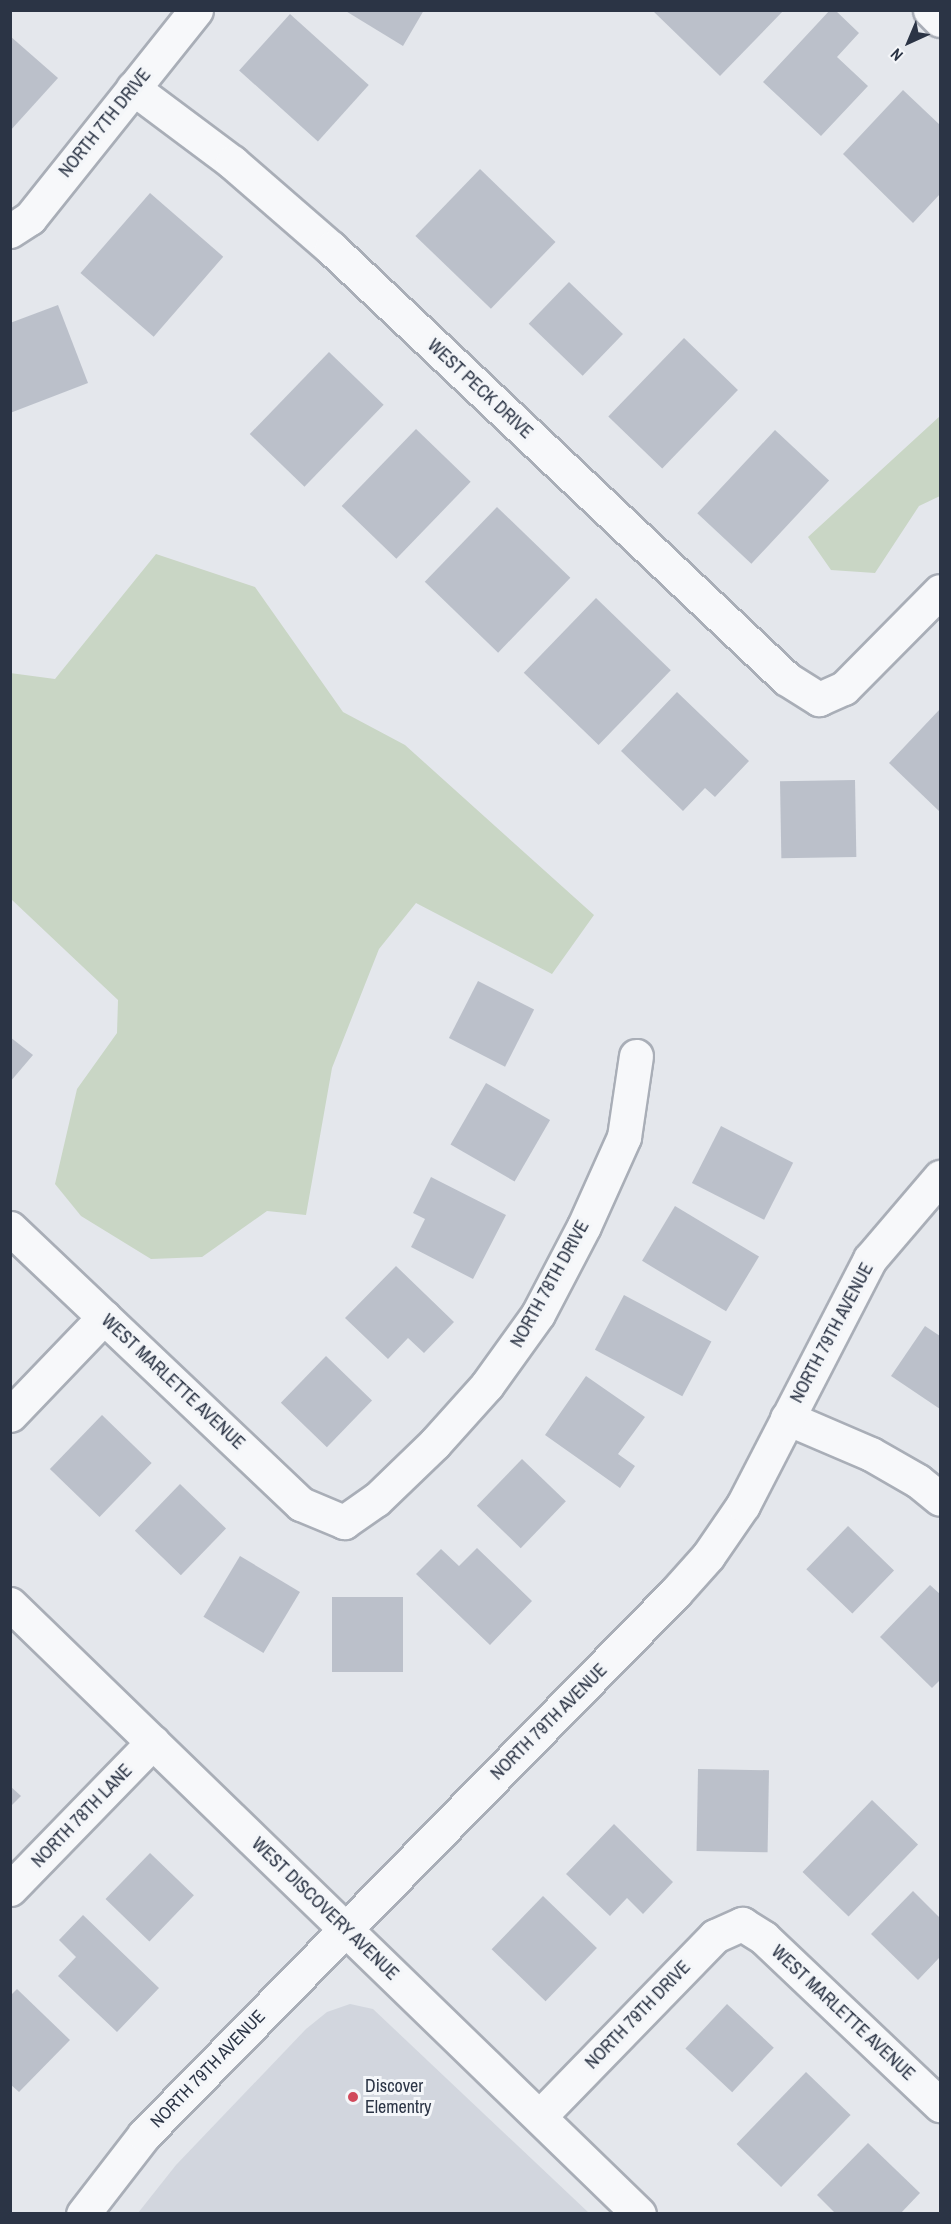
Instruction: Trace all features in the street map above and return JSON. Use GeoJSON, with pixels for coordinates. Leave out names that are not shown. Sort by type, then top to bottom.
{"type":"FeatureCollection","features":[{"type":"Feature","properties":{"kind":"street","name":"NORTH 7TH DRIVE"},"geometry":{"type":"LineString","coordinates":[[10,231],[30,218],[196,10]]}},
{"type":"Feature","properties":{"kind":"street"},"geometry":{"type":"LineString","coordinates":[[930,10],[940,20]]}},
{"type":"Feature","properties":{"kind":"street","name":"WEST PECK DRIVE"},"geometry":{"type":"LineString","coordinates":[[133,88],[232,162],[330,248],[787,679],[819,699],[844,688],[940,591]]}},
{"type":"Feature","properties":{"kind":"street","name":"NORTH 78TH DRIVE"},"geometry":{"type":"LineString","coordinates":[[344,1522],[376,1500],[435,1443],[487,1385],[538,1314],[584,1226],[624,1137],[636,1056]]}},
{"type":"Feature","properties":{"kind":"street","name":"NORTH 79TH AVENUE"},"geometry":{"type":"LineString","coordinates":[[83,2214],[144,2135],[667,1602],[708,1556],[743,1505],[870,1259],[940,1177]]}},
{"type":"Feature","properties":{"kind":"street","name":"WEST MARLETTE AVENUE"},"geometry":{"type":"LineString","coordinates":[[10,1228],[302,1504],[344,1522]]}},
{"type":"Feature","properties":{"kind":"street"},"geometry":{"type":"LineString","coordinates":[[10,1415],[104,1317]]}},
{"type":"Feature","properties":{"kind":"street"},"geometry":{"type":"LineString","coordinates":[[787,1418],[871,1454],[918,1481],[940,1499]]}},
{"type":"Feature","properties":{"kind":"street","name":"WEST DISCOVERY AVENUE"},"geometry":{"type":"LineString","coordinates":[[10,1604],[639,2214]]}},
{"type":"Feature","properties":{"kind":"street","name":"NORTH 78TH LANE"},"geometry":{"type":"LineString","coordinates":[[10,1889],[153,1742]]}},
{"type":"Feature","properties":{"kind":"street","name":"WEST MARLETTE AVENUE"},"geometry":{"type":"LineString","coordinates":[[742,1924],[764,1938],[940,2105]]}},
{"type":"Feature","properties":{"kind":"street","name":"NORTH 79TH DRIVE"},"geometry":{"type":"LineString","coordinates":[[540,2116],[715,1936],[742,1924]]}},
{"type":"Feature","properties":{"kind":"shaded area","name":"Discover Elementry"},"geometry":{"type":"Polygon","coordinates":[[[350,2004],[373,2009],[589,2213],[138,2213],[176,2165],[306,2029],[327,2012],[350,2004]]]}},
{"type":"Feature","properties":{"kind":"green space"},"geometry":{"type":"Polygon","coordinates":[[[940,416],[940,496],[919,506],[875,573],[831,570],[808,537],[940,416]]]}},
{"type":"Feature","properties":{"kind":"green space"},"geometry":{"type":"Polygon","coordinates":[[[156,554],[255,587],[343,712],[405,745],[594,915],[552,974],[416,903],[379,949],[332,1068],[306,1215],[267,1211],[202,1257],[151,1259],[81,1216],[55,1184],[77,1089],[117,1033],[118,1000],[11,899],[10,673],[55,679],[156,554]]]}},
{"type":"Feature","properties":{"kind":"building"},"geometry":{"type":"Polygon","coordinates":[[[344,10],[424,10],[403,46],[344,10]]]}},
{"type":"Feature","properties":{"kind":"building"},"geometry":{"type":"Polygon","coordinates":[[[652,10],[784,10],[720,76],[652,10]]]}},
{"type":"Feature","properties":{"kind":"building"},"geometry":{"type":"Polygon","coordinates":[[[830,10],[835,10],[859,33],[837,57],[868,86],[821,136],[763,82],[830,10]]]}},
{"type":"Feature","properties":{"kind":"building"},"geometry":{"type":"Polygon","coordinates":[[[290,14],[369,85],[318,141],[239,70],[290,14]]]}},
{"type":"Feature","properties":{"kind":"building"},"geometry":{"type":"Polygon","coordinates":[[[10,36],[58,78],[10,131],[10,36]]]}},
{"type":"Feature","properties":{"kind":"building"},"geometry":{"type":"Polygon","coordinates":[[[903,90],[940,125],[940,194],[913,223],[843,154],[903,90]]]}},
{"type":"Feature","properties":{"kind":"building"},"geometry":{"type":"Polygon","coordinates":[[[480,169],[556,242],[491,309],[415,236],[480,169]]]}},
{"type":"Feature","properties":{"kind":"building"},"geometry":{"type":"Polygon","coordinates":[[[150,193],[223,257],[154,337],[80,273],[150,193]]]}},
{"type":"Feature","properties":{"kind":"building"},"geometry":{"type":"Polygon","coordinates":[[[569,282],[623,334],[583,376],[529,324],[569,282]]]}},
{"type":"Feature","properties":{"kind":"building"},"geometry":{"type":"Polygon","coordinates":[[[58,305],[88,383],[10,413],[10,323],[58,305]]]}},
{"type":"Feature","properties":{"kind":"building"},"geometry":{"type":"Polygon","coordinates":[[[684,338],[738,390],[662,469],[608,416],[684,338]]]}},
{"type":"Feature","properties":{"kind":"building"},"geometry":{"type":"Polygon","coordinates":[[[329,352],[384,405],[304,487],[250,434],[329,352]]]}},
{"type":"Feature","properties":{"kind":"building"},"geometry":{"type":"Polygon","coordinates":[[[416,429],[471,482],[396,559],[342,506],[416,429]]]}},
{"type":"Feature","properties":{"kind":"building"},"geometry":{"type":"Polygon","coordinates":[[[775,430],[829,480],[751,564],[697,513],[775,430]]]}},
{"type":"Feature","properties":{"kind":"building"},"geometry":{"type":"Polygon","coordinates":[[[497,507],[570,578],[498,653],[425,582],[497,507]]]}},
{"type":"Feature","properties":{"kind":"building"},"geometry":{"type":"Polygon","coordinates":[[[596,598],[671,670],[599,745],[524,673],[596,598]]]}},
{"type":"Feature","properties":{"kind":"building"},"geometry":{"type":"Polygon","coordinates":[[[677,692],[749,761],[715,797],[705,788],[683,811],[621,751],[677,692]]]}},
{"type":"Feature","properties":{"kind":"building"},"geometry":{"type":"Polygon","coordinates":[[[940,709],[940,812],[889,763],[940,709]]]}},
{"type":"Feature","properties":{"kind":"building"},"geometry":{"type":"Polygon","coordinates":[[[855,780],[856,857],[781,858],[780,781],[855,780]]]}},
{"type":"Feature","properties":{"kind":"building"},"geometry":{"type":"Polygon","coordinates":[[[478,981],[534,1010],[505,1067],[449,1038],[478,981]]]}},
{"type":"Feature","properties":{"kind":"building"},"geometry":{"type":"Polygon","coordinates":[[[10,1037],[33,1055],[10,1082],[10,1037]]]}},
{"type":"Feature","properties":{"kind":"building"},"geometry":{"type":"Polygon","coordinates":[[[486,1083],[550,1120],[515,1181],[450,1144],[486,1083]]]}},
{"type":"Feature","properties":{"kind":"building"},"geometry":{"type":"Polygon","coordinates":[[[721,1126],[793,1163],[764,1220],[692,1183],[721,1126]]]}},
{"type":"Feature","properties":{"kind":"building"},"geometry":{"type":"Polygon","coordinates":[[[431,1177],[506,1215],[473,1279],[411,1247],[425,1219],[413,1213],[431,1177]]]}},
{"type":"Feature","properties":{"kind":"building"},"geometry":{"type":"Polygon","coordinates":[[[675,1206],[759,1256],[726,1311],[642,1261],[675,1206]]]}},
{"type":"Feature","properties":{"kind":"building"},"geometry":{"type":"Polygon","coordinates":[[[396,1266],[454,1322],[424,1353],[408,1338],[388,1359],[345,1318],[396,1266]]]}},
{"type":"Feature","properties":{"kind":"building"},"geometry":{"type":"Polygon","coordinates":[[[624,1295],[711,1341],[682,1396],[595,1350],[624,1295]]]}},
{"type":"Feature","properties":{"kind":"building"},"geometry":{"type":"Polygon","coordinates":[[[925,1326],[940,1336],[940,1409],[891,1376],[925,1326]]]}},
{"type":"Feature","properties":{"kind":"building"},"geometry":{"type":"Polygon","coordinates":[[[326,1356],[372,1400],[327,1447],[281,1403],[326,1356]]]}},
{"type":"Feature","properties":{"kind":"building"},"geometry":{"type":"Polygon","coordinates":[[[586,1376],[645,1417],[618,1454],[635,1466],[620,1488],[545,1435],[586,1376]]]}},
{"type":"Feature","properties":{"kind":"building"},"geometry":{"type":"Polygon","coordinates":[[[102,1415],[152,1463],[100,1517],[50,1469],[102,1415]]]}},
{"type":"Feature","properties":{"kind":"building"},"geometry":{"type":"Polygon","coordinates":[[[522,1459],[566,1501],[521,1548],[477,1506],[522,1459]]]}},
{"type":"Feature","properties":{"kind":"building"},"geometry":{"type":"Polygon","coordinates":[[[180,1484],[226,1528],[181,1575],[135,1531],[180,1484]]]}},
{"type":"Feature","properties":{"kind":"building"},"geometry":{"type":"Polygon","coordinates":[[[848,1526],[894,1570],[852,1614],[806,1569],[848,1526]]]}},
{"type":"Feature","properties":{"kind":"building"},"geometry":{"type":"Polygon","coordinates":[[[477,1548],[532,1601],[490,1645],[416,1574],[441,1549],[459,1566],[477,1548]]]}},
{"type":"Feature","properties":{"kind":"building"},"geometry":{"type":"Polygon","coordinates":[[[240,1556],[300,1592],[263,1653],[203,1617],[240,1556]]]}},
{"type":"Feature","properties":{"kind":"building"},"geometry":{"type":"Polygon","coordinates":[[[930,1585],[940,1594],[940,1680],[932,1688],[880,1637],[930,1585]]]}},
{"type":"Feature","properties":{"kind":"building"},"geometry":{"type":"Polygon","coordinates":[[[332,1597],[403,1597],[403,1672],[332,1672],[332,1597]]]}},
{"type":"Feature","properties":{"kind":"building"},"geometry":{"type":"Polygon","coordinates":[[[698,1769],[769,1770],[768,1852],[697,1851],[698,1769]]]}},
{"type":"Feature","properties":{"kind":"building"},"geometry":{"type":"Polygon","coordinates":[[[10,1786],[21,1796],[10,1807],[10,1786]]]}},
{"type":"Feature","properties":{"kind":"building"},"geometry":{"type":"Polygon","coordinates":[[[872,1800],[918,1844],[849,1916],[803,1872],[872,1800]]]}},
{"type":"Feature","properties":{"kind":"building"},"geometry":{"type":"Polygon","coordinates":[[[614,1824],[673,1882],[643,1914],[627,1898],[610,1916],[566,1874],[614,1824]]]}},
{"type":"Feature","properties":{"kind":"building"},"geometry":{"type":"Polygon","coordinates":[[[150,1853],[194,1895],[149,1941],[106,1899],[150,1853]]]}},
{"type":"Feature","properties":{"kind":"building"},"geometry":{"type":"Polygon","coordinates":[[[913,1891],[940,1918],[940,1957],[918,1980],[871,1934],[913,1891]]]}},
{"type":"Feature","properties":{"kind":"building"},"geometry":{"type":"Polygon","coordinates":[[[543,1896],[597,1948],[546,2001],[492,1949],[543,1896]]]}},
{"type":"Feature","properties":{"kind":"building"},"geometry":{"type":"Polygon","coordinates":[[[83,1915],[159,1988],[117,2032],[58,1976],[76,1957],[59,1940],[83,1915]]]}},
{"type":"Feature","properties":{"kind":"building"},"geometry":{"type":"Polygon","coordinates":[[[17,1989],[70,2040],[19,2092],[10,2084],[10,1996],[17,1989]]]}},
{"type":"Feature","properties":{"kind":"building"},"geometry":{"type":"Polygon","coordinates":[[[727,2004],[774,2048],[732,2092],[685,2049],[727,2004]]]}},
{"type":"Feature","properties":{"kind":"building"},"geometry":{"type":"Polygon","coordinates":[[[806,2072],[851,2115],[781,2187],[737,2144],[806,2072]]]}},
{"type":"Feature","properties":{"kind":"building"},"geometry":{"type":"Polygon","coordinates":[[[868,2143],[920,2193],[900,2214],[836,2214],[817,2195],[868,2143]]]}},
{"type":"Feature","properties":{"kind":"place","name":"Discover Elementry"},"geometry":{"type":"Point","coordinates":[353,2097]}}]}
